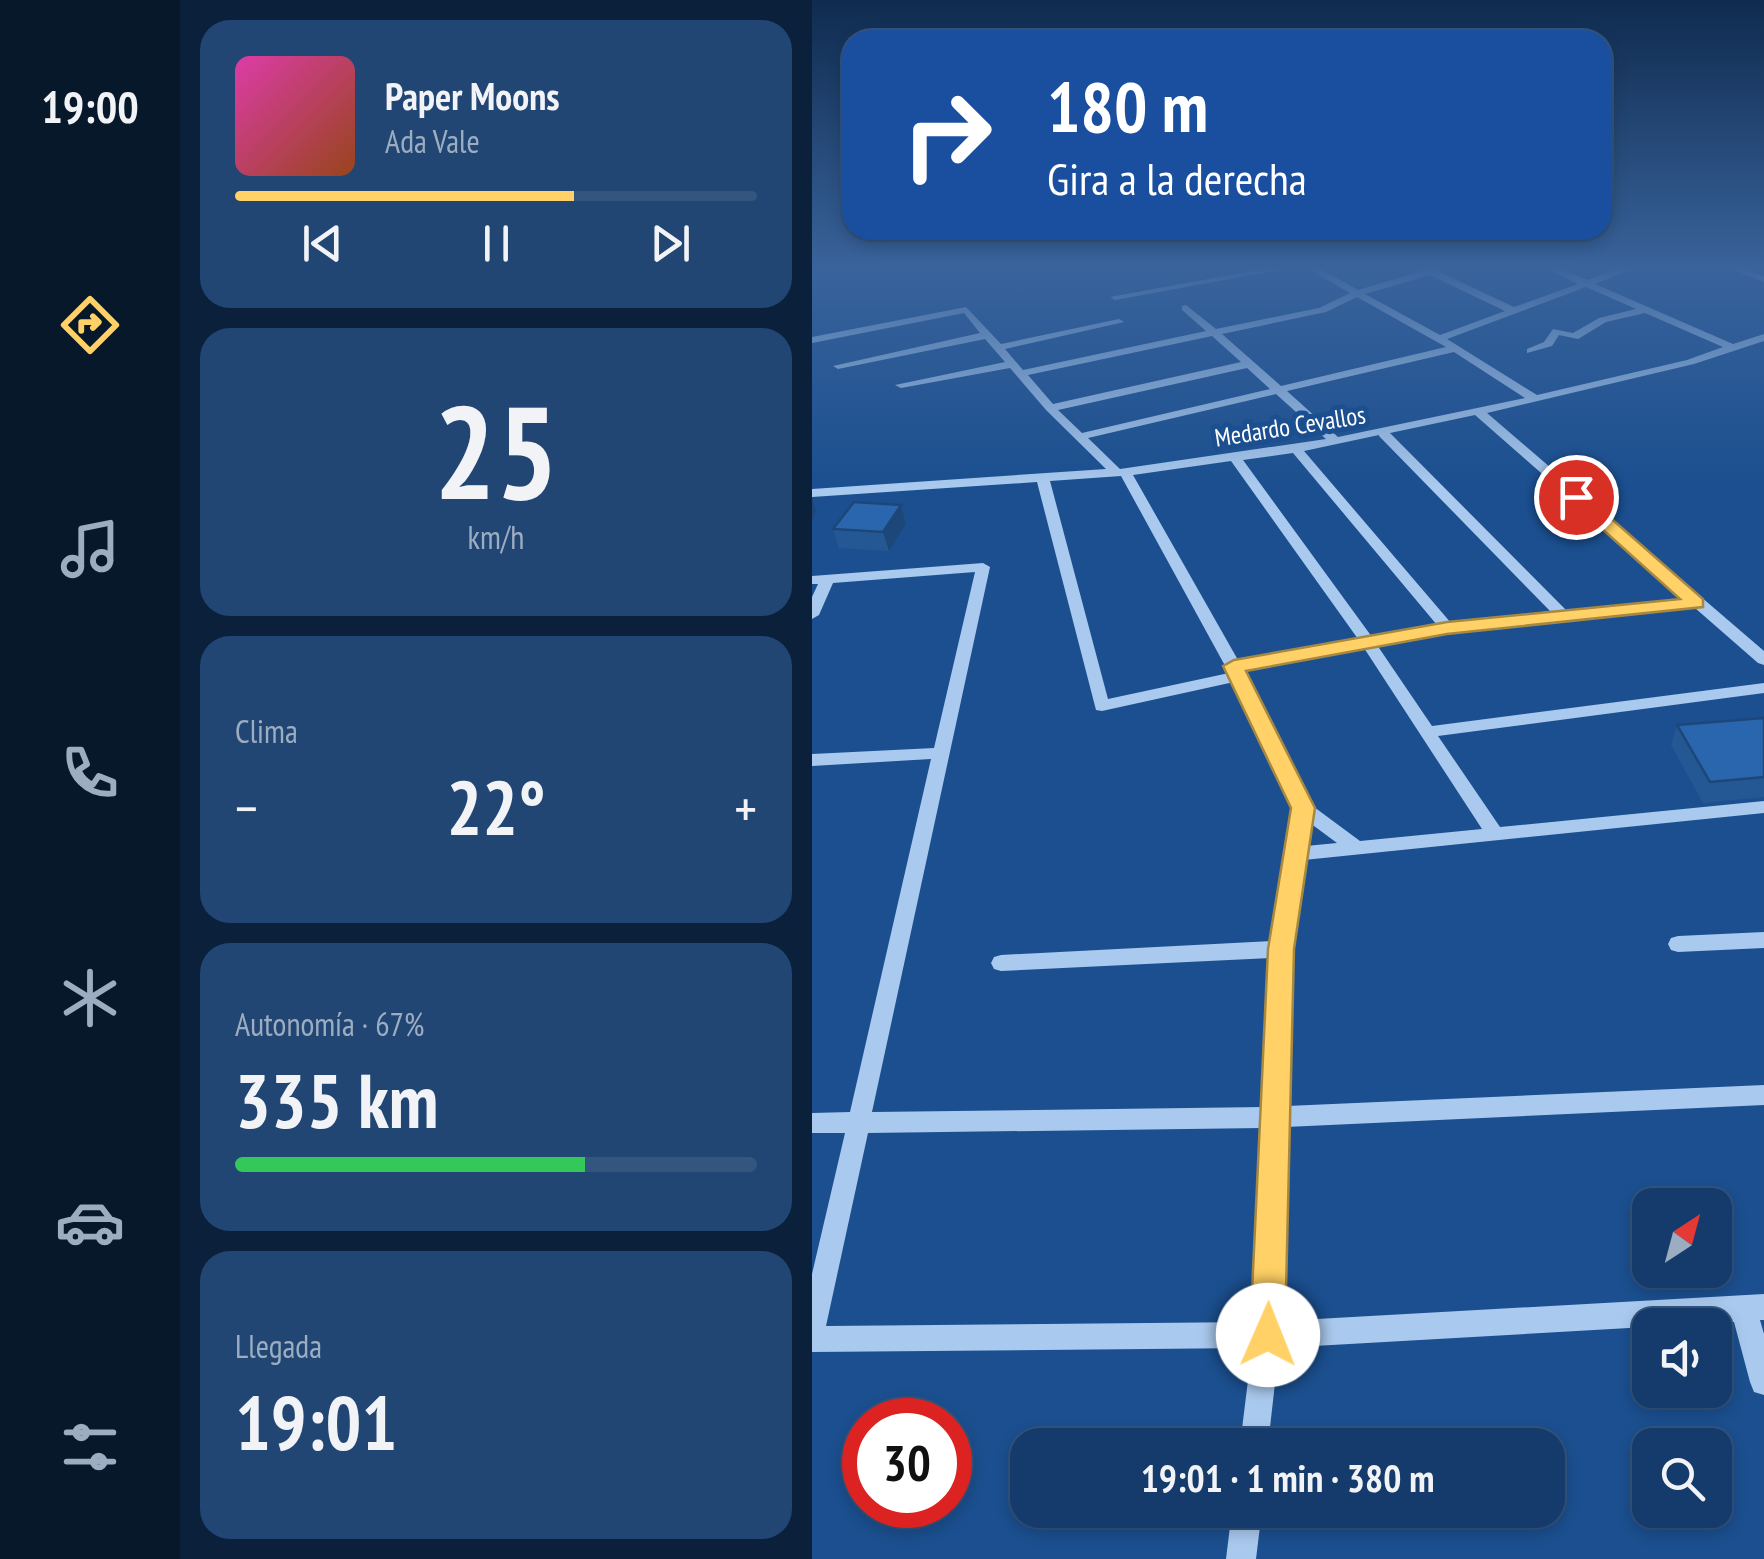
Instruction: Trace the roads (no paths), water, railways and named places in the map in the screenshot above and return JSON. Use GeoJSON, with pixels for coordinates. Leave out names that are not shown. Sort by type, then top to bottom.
{"type":"FeatureCollection","features":[{"type":"Feature","properties":{"kind":"street"},"geometry":{"type":"LineString","coordinates":[[838,366],[963,341]]}},
{"type":"Feature","properties":{"kind":"street"},"geometry":{"type":"LineString","coordinates":[[991,341],[1050,408],[1121,472],[1236,671],[1303,808],[1355,847]]}},
{"type":"Feature","properties":{"kind":"street"},"geometry":{"type":"LineString","coordinates":[[997,348],[1031,341]]}},
{"type":"Feature","properties":{"kind":"street"},"geometry":{"type":"LineString","coordinates":[[901,385],[1188,341]]}},
{"type":"Feature","properties":{"kind":"street"},"geometry":{"type":"LineString","coordinates":[[1222,341],[1336,442]]}},
{"type":"Feature","properties":{"kind":"street"},"geometry":{"type":"LineString","coordinates":[[1442,341],[1535,399]]}},
{"type":"Feature","properties":{"kind":"street"},"geometry":{"type":"LineString","coordinates":[[1531,351],[1550,341]]}},
{"type":"Feature","properties":{"kind":"street"},"geometry":{"type":"LineString","coordinates":[[1716,341],[1735,349]]}},
{"type":"Feature","properties":{"kind":"street","name":"Medardo Cevallos"},"geometry":{"type":"LineString","coordinates":[[812,493],[1121,472],[1296,449],[1535,399],[1757,341]]}},
{"type":"Feature","properties":{"kind":"street"},"geometry":{"type":"LineString","coordinates":[[1079,437],[1456,348]]}},
{"type":"Feature","properties":{"kind":"street"},"geometry":{"type":"LineString","coordinates":[[1050,408],[1249,364]]}},
{"type":"Feature","properties":{"kind":"street"},"geometry":{"type":"LineString","coordinates":[[1479,412],[1764,660]]}},
{"type":"Feature","properties":{"kind":"street"},"geometry":{"type":"LineString","coordinates":[[1383,433],[1566,618],[1696,603]]}},
{"type":"Feature","properties":{"kind":"street"},"geometry":{"type":"LineString","coordinates":[[1296,449],[1447,628]]}},
{"type":"Feature","properties":{"kind":"street"},"geometry":{"type":"LineString","coordinates":[[1235,458],[1367,641],[1494,832]]}},
{"type":"Feature","properties":{"kind":"street"},"geometry":{"type":"LineString","coordinates":[[1043,479],[1102,706],[1367,641],[1562,614]]}},
{"type":"Feature","properties":{"kind":"street"},"geometry":{"type":"LineString","coordinates":[[812,615],[819,579],[983,567],[812,1332]]}},
{"type":"Feature","properties":{"kind":"street"},"geometry":{"type":"LineString","coordinates":[[1426,732],[1764,688]]}},
{"type":"Feature","properties":{"kind":"street"},"geometry":{"type":"LineString","coordinates":[[812,760],[942,753]]}},
{"type":"Feature","properties":{"kind":"street"},"geometry":{"type":"LineString","coordinates":[[1296,854],[1764,807]]}},
{"type":"Feature","properties":{"kind":"street"},"geometry":{"type":"LineString","coordinates":[[1256,1428],[1268,1335],[1272,1117],[1281,949],[1303,808]]}},
{"type":"Feature","properties":{"kind":"street"},"geometry":{"type":"LineString","coordinates":[[1678,944],[1764,940]]}},
{"type":"Feature","properties":{"kind":"street"},"geometry":{"type":"LineString","coordinates":[[1001,963],[1281,949]]}},
{"type":"Feature","properties":{"kind":"street"},"geometry":{"type":"LineString","coordinates":[[812,1123],[1272,1117],[1764,1095]]}},
{"type":"Feature","properties":{"kind":"street"},"geometry":{"type":"LineString","coordinates":[[812,1340],[1268,1335],[1753,1308],[1764,1382]]}},
{"type":"Feature","properties":{"kind":"street"},"geometry":{"type":"LineString","coordinates":[[1241,1559],[1244,1528]]}}]}
